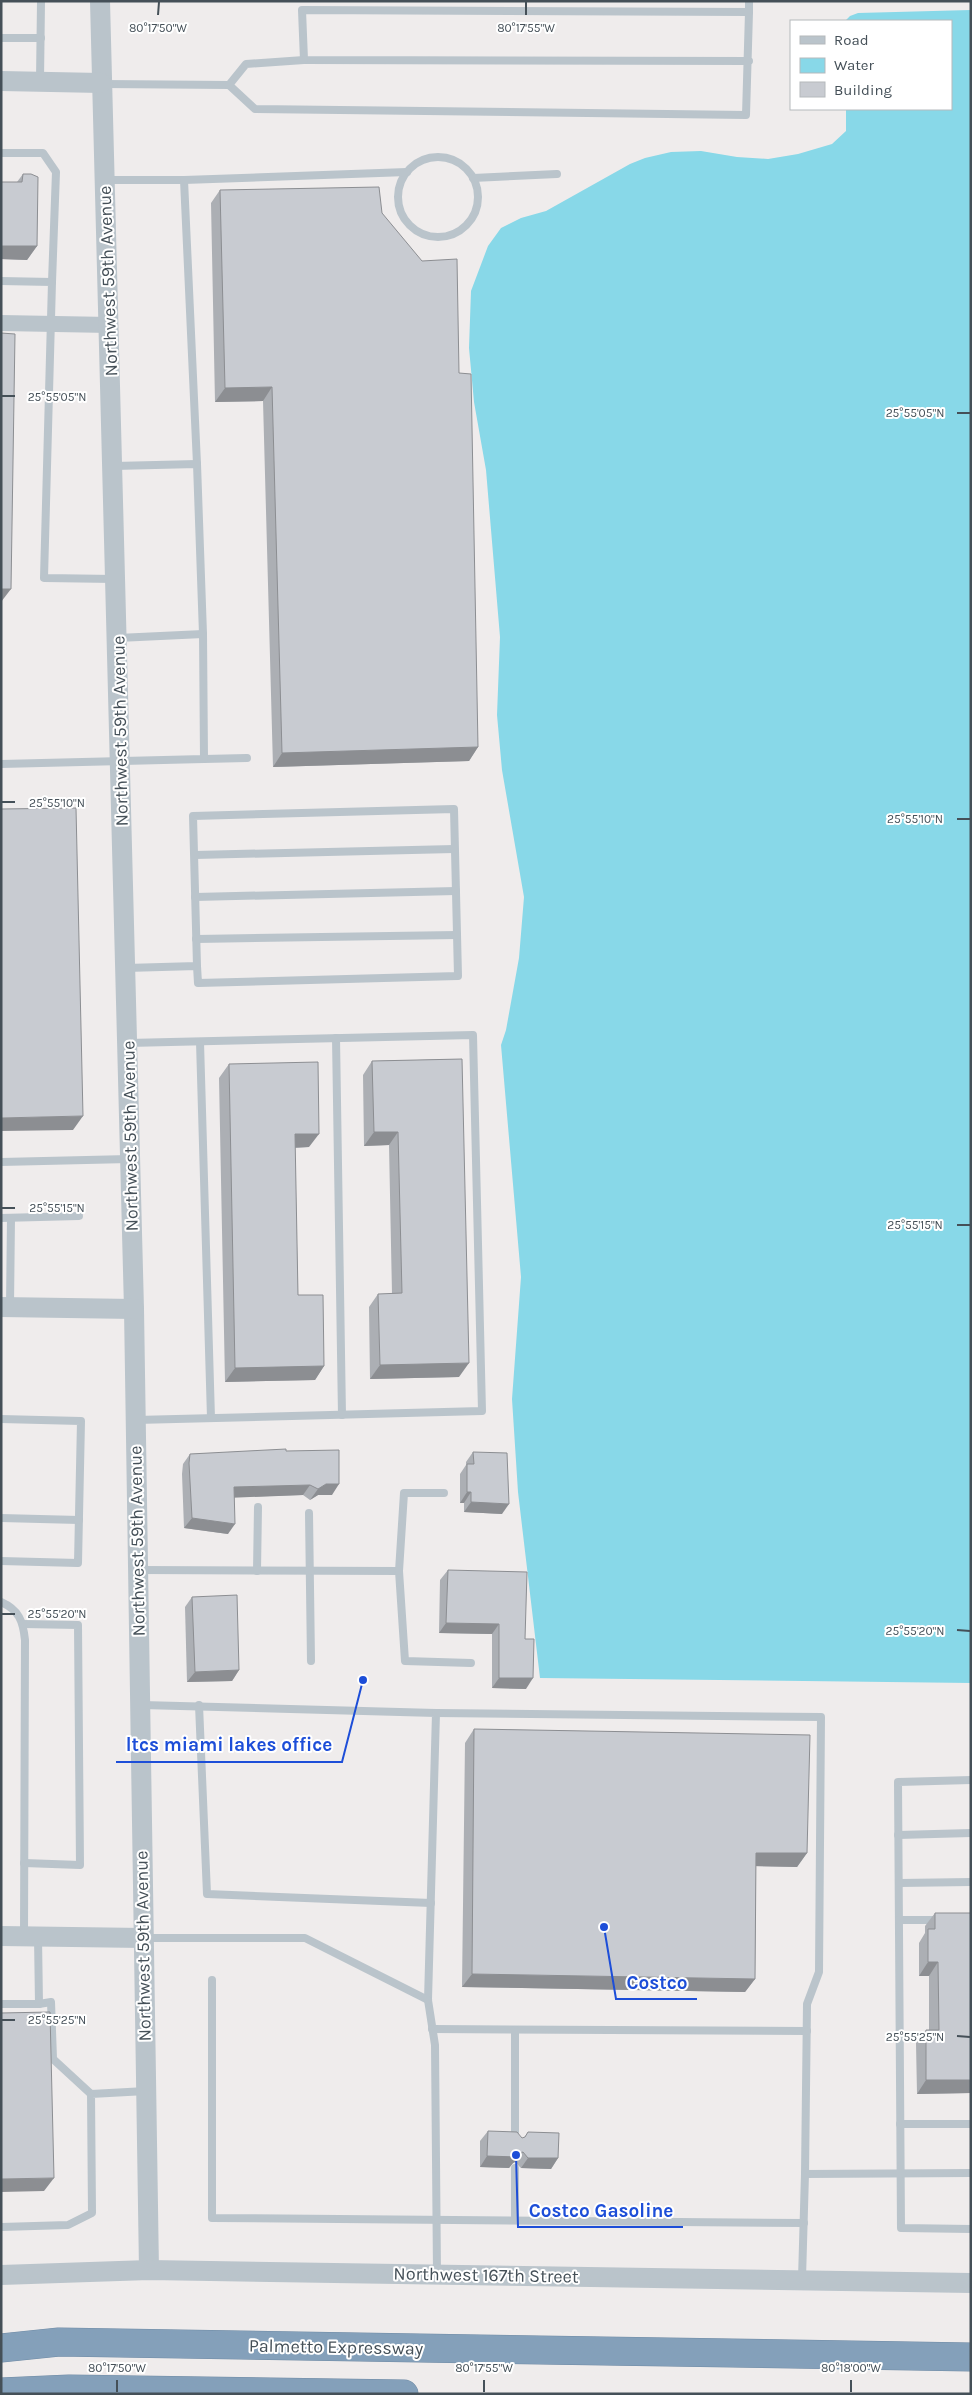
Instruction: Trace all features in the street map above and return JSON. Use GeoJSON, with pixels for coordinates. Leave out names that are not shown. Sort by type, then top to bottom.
{"type":"FeatureCollection","features":[{"type":"Feature","properties":{"kind":"highway"},"geometry":{"type":"LineString","coordinates":[[1,2337],[59,2342]]}},
{"type":"Feature","properties":{"kind":"highway","name":"Palmetto Expressway"},"geometry":{"type":"LineString","coordinates":[[1,2348],[59,2342],[971,2357]]}},
{"type":"Feature","properties":{"kind":"highway"},"geometry":{"type":"LineString","coordinates":[[1,2392],[69,2389],[404,2394]]}},
{"type":"Feature","properties":{"kind":"street","name":"Northwest 59th Avenue"},"geometry":{"type":"LineString","coordinates":[[100,1],[114,466],[134,1310],[149,2270]]}},
{"type":"Feature","properties":{"kind":"street"},"geometry":{"type":"LineString","coordinates":[[1,81],[102,84]]}},
{"type":"Feature","properties":{"kind":"street"},"geometry":{"type":"LineString","coordinates":[[1,323],[110,325]]}},
{"type":"Feature","properties":{"kind":"street"},"geometry":{"type":"LineString","coordinates":[[6,1308],[134,1310]]}},
{"type":"Feature","properties":{"kind":"street"},"geometry":{"type":"LineString","coordinates":[[1,1936],[143,1938]]}},
{"type":"Feature","properties":{"kind":"street","name":"Northwest 167th Street"},"geometry":{"type":"LineString","coordinates":[[1,2275],[149,2270],[971,2283]]}},
{"type":"Feature","properties":{"kind":"lane"},"geometry":{"type":"LineString","coordinates":[[102,84],[229,85],[255,109],[746,115],[749,61],[749,1]]}},
{"type":"Feature","properties":{"kind":"lane"},"geometry":{"type":"LineString","coordinates":[[40,82],[41,2]]}},
{"type":"Feature","properties":{"kind":"lane"},"geometry":{"type":"LineString","coordinates":[[304,60],[302,10],[749,12]]}},
{"type":"Feature","properties":{"kind":"lane"},"geometry":{"type":"LineString","coordinates":[[1,38],[41,38]]}},
{"type":"Feature","properties":{"kind":"lane"},"geometry":{"type":"LineString","coordinates":[[229,85],[246,64],[304,60],[749,61]]}},
{"type":"Feature","properties":{"kind":"lane"},"geometry":{"type":"LineString","coordinates":[[1,153],[43,154],[56,172],[50,324],[44,578],[116,578]]}},
{"type":"Feature","properties":{"kind":"lane"},"geometry":{"type":"LineString","coordinates":[[442,157],[460,163],[473,178],[478,198],[472,218],[456,233],[435,237],[415,229],[402,213],[398,192],[407,172],[422,160],[442,157]]}},
{"type":"Feature","properties":{"kind":"lane"},"geometry":{"type":"LineString","coordinates":[[105,180],[184,180],[407,172]]}},
{"type":"Feature","properties":{"kind":"lane"},"geometry":{"type":"LineString","coordinates":[[473,178],[557,174]]}},
{"type":"Feature","properties":{"kind":"lane"},"geometry":{"type":"LineString","coordinates":[[184,180],[203,634],[204,759]]}},
{"type":"Feature","properties":{"kind":"lane"},"geometry":{"type":"LineString","coordinates":[[1,281],[52,282]]}},
{"type":"Feature","properties":{"kind":"lane"},"geometry":{"type":"LineString","coordinates":[[114,466],[197,464]]}},
{"type":"Feature","properties":{"kind":"lane"},"geometry":{"type":"LineString","coordinates":[[118,638],[203,634]]}},
{"type":"Feature","properties":{"kind":"lane"},"geometry":{"type":"LineString","coordinates":[[1,764],[121,763],[247,758]]}},
{"type":"Feature","properties":{"kind":"lane"},"geometry":{"type":"LineString","coordinates":[[454,809],[458,976],[198,983],[194,855],[193,816],[454,809]]}},
{"type":"Feature","properties":{"kind":"lane"},"geometry":{"type":"LineString","coordinates":[[194,855],[454,849]]}},
{"type":"Feature","properties":{"kind":"lane"},"geometry":{"type":"LineString","coordinates":[[195,897],[456,891]]}},
{"type":"Feature","properties":{"kind":"lane"},"geometry":{"type":"LineString","coordinates":[[196,939],[457,935]]}},
{"type":"Feature","properties":{"kind":"lane"},"geometry":{"type":"LineString","coordinates":[[126,968],[197,966]]}},
{"type":"Feature","properties":{"kind":"lane"},"geometry":{"type":"LineString","coordinates":[[128,1043],[473,1034],[482,1411],[136,1420]]}},
{"type":"Feature","properties":{"kind":"lane"},"geometry":{"type":"LineString","coordinates":[[336,1038],[342,1415]]}},
{"type":"Feature","properties":{"kind":"lane"},"geometry":{"type":"LineString","coordinates":[[200,1042],[211,1418]]}},
{"type":"Feature","properties":{"kind":"lane"},"geometry":{"type":"LineString","coordinates":[[1,1162],[130,1160]]}},
{"type":"Feature","properties":{"kind":"lane"},"geometry":{"type":"LineString","coordinates":[[1,1218],[78,1216]]}},
{"type":"Feature","properties":{"kind":"lane"},"geometry":{"type":"LineString","coordinates":[[6,1308],[11,1218]]}},
{"type":"Feature","properties":{"kind":"lane"},"geometry":{"type":"LineString","coordinates":[[1,1419],[80,1421],[78,1563],[1,1561]]}},
{"type":"Feature","properties":{"kind":"lane"},"geometry":{"type":"LineString","coordinates":[[444,1493],[404,1493],[399,1571],[404,1661],[471,1663]]}},
{"type":"Feature","properties":{"kind":"lane"},"geometry":{"type":"LineString","coordinates":[[256,1571],[258,1507]]}},
{"type":"Feature","properties":{"kind":"lane"},"geometry":{"type":"LineString","coordinates":[[309,1513],[311,1662]]}},
{"type":"Feature","properties":{"kind":"lane"},"geometry":{"type":"LineString","coordinates":[[1,1518],[79,1520]]}},
{"type":"Feature","properties":{"kind":"lane"},"geometry":{"type":"LineString","coordinates":[[138,1570],[399,1571]]}},
{"type":"Feature","properties":{"kind":"lane"},"geometry":{"type":"LineString","coordinates":[[1,1602],[13,1608],[23,1624],[25,1640],[24,1863],[39,2004]]}},
{"type":"Feature","properties":{"kind":"lane"},"geometry":{"type":"LineString","coordinates":[[23,1624],[78,1625],[80,1865],[24,1863]]}},
{"type":"Feature","properties":{"kind":"lane"},"geometry":{"type":"LineString","coordinates":[[140,1705],[199,1705],[436,1713],[821,1717],[819,1972],[807,2004],[806,2174],[802,2280]]}},
{"type":"Feature","properties":{"kind":"lane"},"geometry":{"type":"LineString","coordinates":[[199,1705],[207,1894],[431,1903]]}},
{"type":"Feature","properties":{"kind":"lane"},"geometry":{"type":"LineString","coordinates":[[436,1713],[428,2000],[435,2045],[437,2275]]}},
{"type":"Feature","properties":{"kind":"lane"},"geometry":{"type":"LineString","coordinates":[[971,1780],[898,1782],[901,2228],[971,2229]]}},
{"type":"Feature","properties":{"kind":"lane"},"geometry":{"type":"LineString","coordinates":[[898,1835],[971,1833]]}},
{"type":"Feature","properties":{"kind":"lane"},"geometry":{"type":"LineString","coordinates":[[899,1883],[971,1882]]}},
{"type":"Feature","properties":{"kind":"lane"},"geometry":{"type":"LineString","coordinates":[[899,1920],[944,1920]]}},
{"type":"Feature","properties":{"kind":"lane"},"geometry":{"type":"LineString","coordinates":[[143,1938],[305,1938],[428,2000]]}},
{"type":"Feature","properties":{"kind":"lane"},"geometry":{"type":"LineString","coordinates":[[212,1980],[212,2218],[515,2219],[804,2223]]}},
{"type":"Feature","properties":{"kind":"lane"},"geometry":{"type":"LineString","coordinates":[[1,2004],[39,2004],[50,2002],[53,2059],[91,2094],[146,2091]]}},
{"type":"Feature","properties":{"kind":"lane"},"geometry":{"type":"LineString","coordinates":[[432,2030],[807,2031]]}},
{"type":"Feature","properties":{"kind":"lane"},"geometry":{"type":"LineString","coordinates":[[515,2030],[515,2142]]}},
{"type":"Feature","properties":{"kind":"lane"},"geometry":{"type":"LineString","coordinates":[[1,2226],[68,2225],[92,2213],[91,2094]]}},
{"type":"Feature","properties":{"kind":"lane"},"geometry":{"type":"LineString","coordinates":[[900,2124],[971,2124]]}},
{"type":"Feature","properties":{"kind":"lane"},"geometry":{"type":"LineString","coordinates":[[515,2168],[515,2219]]}},
{"type":"Feature","properties":{"kind":"lane"},"geometry":{"type":"LineString","coordinates":[[806,2174],[971,2173]]}},
{"type":"Feature","properties":{"kind":"water"},"geometry":{"type":"Polygon","coordinates":[[[971,10],[971,1683],[540,1678],[518,1492],[512,1399],[521,1277],[501,1045],[506,1030],[519,958],[524,897],[502,770],[497,715],[500,637],[486,470],[474,402],[469,348],[471,291],[488,246],[501,228],[521,218],[546,211],[630,164],[645,158],[671,152],[701,151],[737,157],[768,159],[798,154],[832,144],[846,131],[846,110],[952,110],[952,20],[846,20],[858,13],[971,10]]]}},
{"type":"Feature","properties":{"kind":"building"},"geometry":{"type":"Polygon","coordinates":[[[23,174],[31,174],[38,177],[37,246],[1,246],[1,182],[22,182],[23,174]]]}},
{"type":"Feature","properties":{"kind":"building"},"geometry":{"type":"Polygon","coordinates":[[[379,187],[382,213],[422,261],[457,259],[459,373],[471,374],[478,747],[282,753],[272,387],[225,388],[220,190],[379,187]]]}},
{"type":"Feature","properties":{"kind":"building"},"geometry":{"type":"Polygon","coordinates":[[[1,333],[15,334],[11,589],[1,589],[1,333]]]}},
{"type":"Feature","properties":{"kind":"building"},"geometry":{"type":"Polygon","coordinates":[[[76,808],[83,1116],[1,1118],[1,809],[76,808]]]}},
{"type":"Feature","properties":{"kind":"building"},"geometry":{"type":"Polygon","coordinates":[[[462,1059],[469,1363],[380,1365],[378,1294],[402,1293],[398,1132],[374,1132],[372,1061],[462,1059]]]}},
{"type":"Feature","properties":{"kind":"building"},"geometry":{"type":"Polygon","coordinates":[[[318,1062],[319,1134],[295,1134],[298,1295],[323,1295],[324,1366],[235,1368],[229,1064],[318,1062]]]}},
{"type":"Feature","properties":{"kind":"building"},"geometry":{"type":"Polygon","coordinates":[[[286,1449],[286,1451],[339,1450],[339,1484],[326,1484],[318,1489],[310,1485],[234,1487],[235,1524],[192,1518],[190,1454],[286,1449]]]}},
{"type":"Feature","properties":{"kind":"building"},"geometry":{"type":"Polygon","coordinates":[[[473,1452],[507,1453],[509,1504],[471,1502],[471,1492],[467,1492],[467,1464],[474,1464],[473,1452]]]}},
{"type":"Feature","properties":{"kind":"building"},"geometry":{"type":"Polygon","coordinates":[[[448,1570],[527,1572],[525,1639],[534,1639],[533,1678],[499,1678],[499,1624],[446,1623],[448,1570]]]}},
{"type":"Feature","properties":{"kind":"building"},"geometry":{"type":"Polygon","coordinates":[[[237,1595],[239,1670],[195,1672],[192,1597],[237,1595]]]}},
{"type":"Feature","properties":{"kind":"building"},"geometry":{"type":"Polygon","coordinates":[[[474,1729],[810,1735],[807,1853],[756,1853],[755,1979],[472,1974],[474,1729]]]}},
{"type":"Feature","properties":{"kind":"building"},"geometry":{"type":"Polygon","coordinates":[[[935,1913],[971,1913],[971,2080],[926,2080],[926,2030],[939,2030],[938,1962],[928,1962],[928,1929],[935,1929],[935,1913]]]}},
{"type":"Feature","properties":{"kind":"building"},"geometry":{"type":"Polygon","coordinates":[[[50,2012],[54,2178],[1,2179],[1,2013],[50,2012]]]}},
{"type":"Feature","properties":{"kind":"building"},"geometry":{"type":"Polygon","coordinates":[[[488,2131],[517,2132],[522,2138],[528,2132],[559,2133],[558,2158],[528,2158],[523,2152],[519,2153],[517,2157],[487,2156],[488,2131]]]}},
{"type":"Feature","properties":{"kind":"place","name":"ltcs miami lakes office"},"geometry":{"type":"Point","coordinates":[363,1680]}},
{"type":"Feature","properties":{"kind":"place","name":"Costco"},"geometry":{"type":"Point","coordinates":[604,1927]}},
{"type":"Feature","properties":{"kind":"place","name":"Costco Gasoline"},"geometry":{"type":"Point","coordinates":[516,2155]}}]}
